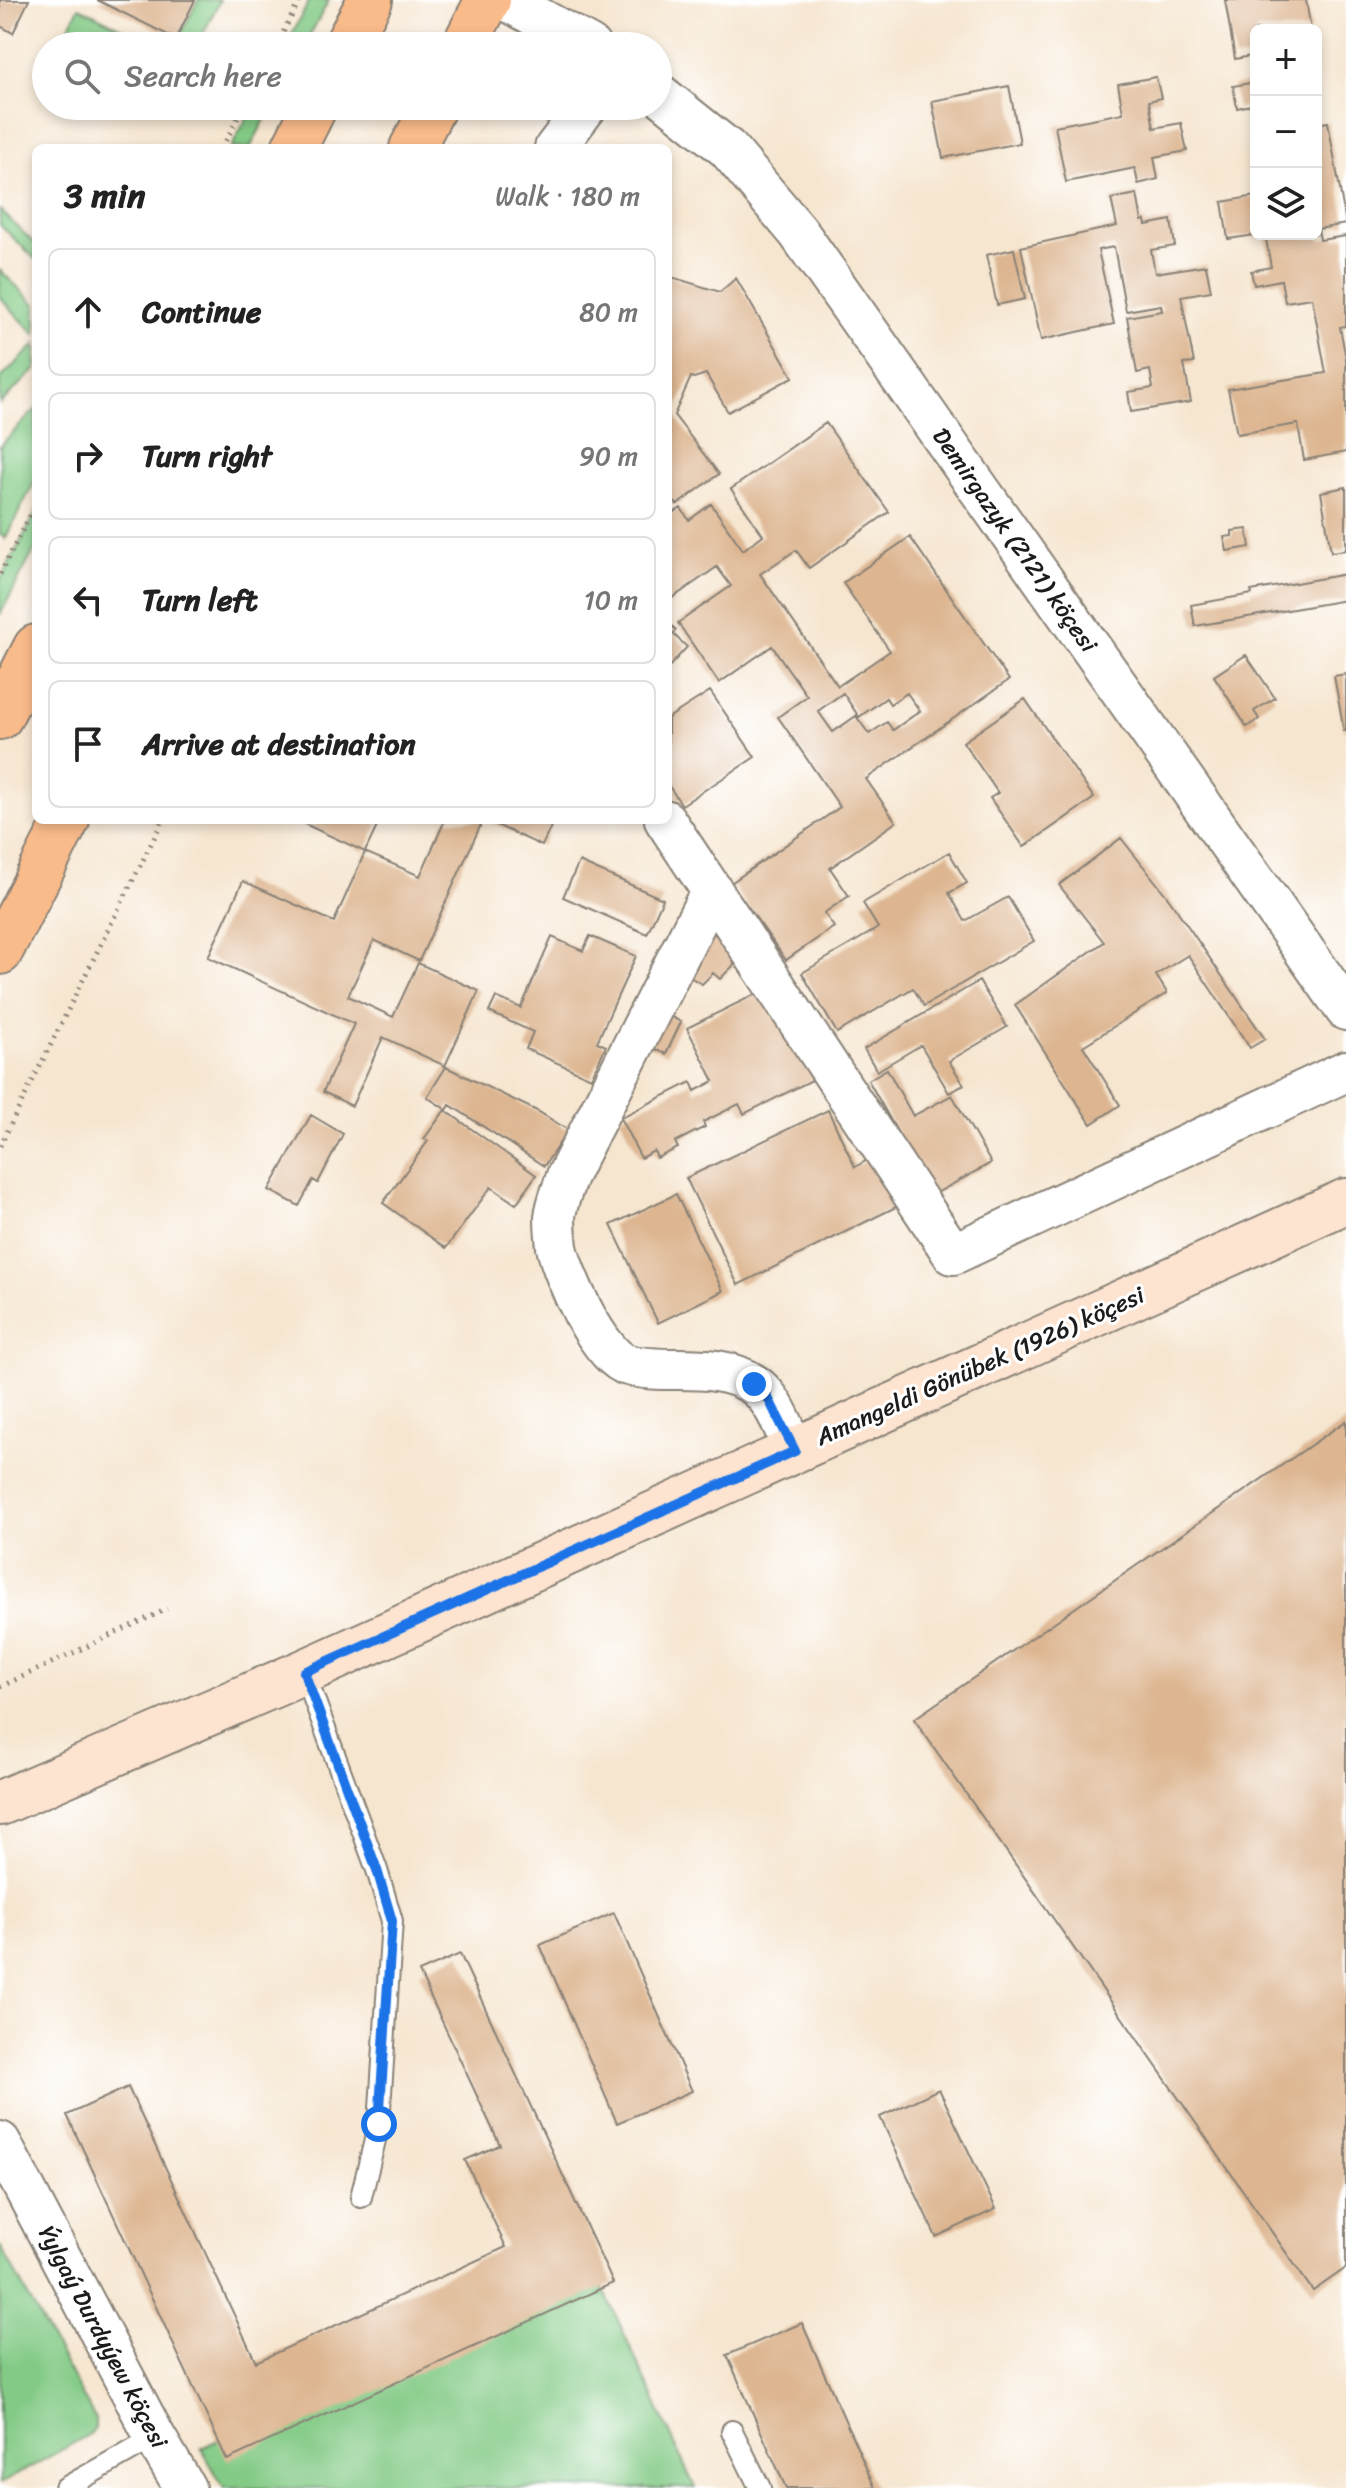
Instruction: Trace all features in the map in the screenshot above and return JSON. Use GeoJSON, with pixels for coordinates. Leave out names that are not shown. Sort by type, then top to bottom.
{"type":"FeatureCollection","features":[{"type":"Feature","properties":{"kind":"main road"},"geometry":{"type":"LineString","coordinates":[[353,32],[370,0]]}},
{"type":"Feature","properties":{"kind":"main road"},"geometry":{"type":"LineString","coordinates":[[471,32],[488,0]]}},
{"type":"Feature","properties":{"kind":"main road"},"geometry":{"type":"LineString","coordinates":[[296,144],[308,120]]}},
{"type":"Feature","properties":{"kind":"main road"},"geometry":{"type":"LineString","coordinates":[[414,144],[427,120]]}},
{"type":"Feature","properties":{"kind":"main road"},"geometry":{"type":"LineString","coordinates":[[0,717],[32,655]]}},
{"type":"Feature","properties":{"kind":"main road"},"geometry":{"type":"LineString","coordinates":[[0,952],[65,824]]}},
{"type":"Feature","properties":{"kind":"street"},"geometry":{"type":"LineString","coordinates":[[506,0],[564,32]]}},
{"type":"Feature","properties":{"kind":"street","name":"Demirgazyk (2121) köçesi"},"geometry":{"type":"LineString","coordinates":[[672,104],[728,149],[798,232],[1346,1010]]}},
{"type":"Feature","properties":{"kind":"street"},"geometry":{"type":"LineString","coordinates":[[558,144],[576,120]]}},
{"type":"Feature","properties":{"kind":"street"},"geometry":{"type":"LineString","coordinates":[[668,824],[953,1254],[1346,1071]]}},
{"type":"Feature","properties":{"kind":"street"},"geometry":{"type":"LineString","coordinates":[[712,890],[567,1176],[555,1215],[557,1249],[583,1314],[605,1349],[622,1363],[646,1369],[710,1371],[754,1384],[767,1396],[795,1451]]}},
{"type":"Feature","properties":{"kind":"street","name":"Amangeldi Gönübek (1926) köçesi"},"geometry":{"type":"LineString","coordinates":[[0,1803],[304,1672],[1346,1201]]}},
{"type":"Feature","properties":{"kind":"street","name":"Ýylgaý Durdyýew köçesi"},"geometry":{"type":"LineString","coordinates":[[0,2142],[155,2437],[185,2488]]}},
{"type":"Feature","properties":{"kind":"lane"},"geometry":{"type":"LineString","coordinates":[[304,1672],[377,1870],[392,1921],[379,2124],[361,2197]]}},
{"type":"Feature","properties":{"kind":"lane"},"geometry":{"type":"LineString","coordinates":[[732,2431],[760,2488]]}},
{"type":"Feature","properties":{"kind":"lane"},"geometry":{"type":"LineString","coordinates":[[65,2488],[155,2437]]}},
{"type":"Feature","properties":{"kind":"path"},"geometry":{"type":"LineString","coordinates":[[283,32],[300,0]]}},
{"type":"Feature","properties":{"kind":"path"},"geometry":{"type":"LineString","coordinates":[[224,144],[237,120]]}},
{"type":"Feature","properties":{"kind":"path"},"geometry":{"type":"LineString","coordinates":[[0,574],[32,512]]}},
{"type":"Feature","properties":{"kind":"path"},"geometry":{"type":"LineString","coordinates":[[0,1146],[161,824]]}},
{"type":"Feature","properties":{"kind":"path"},"geometry":{"type":"LineString","coordinates":[[0,1687],[167,1609]]}},
{"type":"Feature","properties":{"kind":"green space"},"geometry":{"type":"Polygon","coordinates":[[[198,0],[220,0],[204,32],[182,32],[198,0]]]}},
{"type":"Feature","properties":{"kind":"green space"},"geometry":{"type":"Polygon","coordinates":[[[310,0],[329,0],[312,32],[293,32],[310,0]]]}},
{"type":"Feature","properties":{"kind":"green space"},"geometry":{"type":"Polygon","coordinates":[[[79,7],[129,32],[67,32],[79,7]]]}},
{"type":"Feature","properties":{"kind":"green space"},"geometry":{"type":"Polygon","coordinates":[[[246,120],[265,120],[252,144],[233,144],[246,120]]]}},
{"type":"Feature","properties":{"kind":"green space"},"geometry":{"type":"Polygon","coordinates":[[[0,210],[32,241],[32,256],[0,225],[0,210]]]}},
{"type":"Feature","properties":{"kind":"green space"},"geometry":{"type":"Polygon","coordinates":[[[0,270],[32,301],[32,331],[0,298],[0,270]]]}},
{"type":"Feature","properties":{"kind":"green space"},"geometry":{"type":"Polygon","coordinates":[[[32,348],[32,373],[0,404],[0,379],[32,348]]]}},
{"type":"Feature","properties":{"kind":"green space"},"geometry":{"type":"Polygon","coordinates":[[[32,413],[32,487],[5,539],[0,534],[0,446],[32,413]]]}},
{"type":"Feature","properties":{"kind":"green space"},"geometry":{"type":"Polygon","coordinates":[[[32,520],[32,555],[0,615],[0,580],[32,520]]]}},
{"type":"Feature","properties":{"kind":"green space"},"geometry":{"type":"Polygon","coordinates":[[[0,2245],[95,2419],[95,2428],[90,2434],[0,2484],[0,2245]]]}},
{"type":"Feature","properties":{"kind":"green space"},"geometry":{"type":"Polygon","coordinates":[[[593,2266],[695,2488],[224,2488],[201,2448],[593,2266]]]}},
{"type":"Feature","properties":{"kind":"building"},"geometry":{"type":"Polygon","coordinates":[[[0,0],[29,0],[13,33],[0,26],[0,0]]]}},
{"type":"Feature","properties":{"kind":"building"},"geometry":{"type":"Polygon","coordinates":[[[97,0],[195,0],[179,32],[162,32],[97,0]]]}},
{"type":"Feature","properties":{"kind":"building"},"geometry":{"type":"Polygon","coordinates":[[[1225,0],[1306,0],[1310,24],[1250,24],[1250,56],[1235,59],[1225,0]]]}},
{"type":"Feature","properties":{"kind":"building"},"geometry":{"type":"Polygon","coordinates":[[[1156,77],[1161,98],[1149,101],[1154,128],[1181,123],[1187,151],[1154,157],[1158,179],[1138,184],[1135,168],[1066,182],[1055,126],[1123,113],[1118,84],[1156,77]]]}},
{"type":"Feature","properties":{"kind":"building"},"geometry":{"type":"Polygon","coordinates":[[[1250,83],[1250,105],[1237,108],[1233,86],[1250,83]]]}},
{"type":"Feature","properties":{"kind":"building"},"geometry":{"type":"Polygon","coordinates":[[[1009,86],[1020,143],[943,158],[932,101],[1009,86]]]}},
{"type":"Feature","properties":{"kind":"building"},"geometry":{"type":"Polygon","coordinates":[[[1328,122],[1346,224],[1322,228],[1322,168],[1322,123],[1328,122]]]}},
{"type":"Feature","properties":{"kind":"building"},"geometry":{"type":"Polygon","coordinates":[[[1137,194],[1142,221],[1145,220],[1146,225],[1171,220],[1175,246],[1151,250],[1155,273],[1206,265],[1211,291],[1181,296],[1194,363],[1184,364],[1191,402],[1131,412],[1128,392],[1153,388],[1150,370],[1137,373],[1127,317],[1162,311],[1161,305],[1126,311],[1114,247],[1098,250],[1114,324],[1041,340],[1021,247],[1117,226],[1111,199],[1137,194]]]}},
{"type":"Feature","properties":{"kind":"building"},"geometry":{"type":"Polygon","coordinates":[[[1250,197],[1250,236],[1228,239],[1222,202],[1250,197]]]}},
{"type":"Feature","properties":{"kind":"building"},"geometry":{"type":"Polygon","coordinates":[[[1346,236],[1346,326],[1340,327],[1346,359],[1346,452],[1304,460],[1298,424],[1237,434],[1228,389],[1326,373],[1312,298],[1285,302],[1281,280],[1254,285],[1251,271],[1271,267],[1266,240],[1322,240],[1346,236]]]}},
{"type":"Feature","properties":{"kind":"building"},"geometry":{"type":"Polygon","coordinates":[[[1014,249],[1025,299],[997,305],[986,255],[1014,249]]]}},
{"type":"Feature","properties":{"kind":"building"},"geometry":{"type":"Polygon","coordinates":[[[672,277],[720,292],[736,278],[793,377],[728,412],[706,374],[691,377],[674,415],[719,474],[677,505],[672,499],[672,277]]]}},
{"type":"Feature","properties":{"kind":"building"},"geometry":{"type":"Polygon","coordinates":[[[826,423],[889,512],[809,568],[796,550],[760,574],[838,686],[890,651],[843,583],[910,537],[1009,680],[866,779],[896,822],[830,868],[849,896],[824,913],[834,927],[786,960],[731,883],[840,807],[778,717],[807,696],[772,646],[719,683],[678,623],[731,586],[717,567],[672,598],[672,514],[681,508],[689,520],[711,504],[743,550],[763,535],[731,489],[826,423]],[[843,693],[818,711],[833,732],[856,716],[869,734],[887,722],[893,730],[920,711],[907,693],[890,704],[886,698],[859,717],[843,693]]]}},
{"type":"Feature","properties":{"kind":"building"},"geometry":{"type":"Polygon","coordinates":[[[1346,487],[1346,550],[1331,552],[1321,492],[1346,487]]]}},
{"type":"Feature","properties":{"kind":"building"},"geometry":{"type":"Polygon","coordinates":[[[1247,529],[1250,547],[1227,551],[1224,537],[1232,536],[1232,531],[1247,529]]]}},
{"type":"Feature","properties":{"kind":"building"},"geometry":{"type":"Polygon","coordinates":[[[1346,574],[1346,600],[1195,626],[1191,605],[1346,574]]]}},
{"type":"Feature","properties":{"kind":"building"},"geometry":{"type":"Polygon","coordinates":[[[672,626],[676,630],[673,634],[687,647],[672,664],[672,626]]]}},
{"type":"Feature","properties":{"kind":"building"},"geometry":{"type":"Polygon","coordinates":[[[1246,655],[1275,698],[1254,711],[1259,719],[1247,727],[1214,676],[1246,655]]]}},
{"type":"Feature","properties":{"kind":"building"},"geometry":{"type":"Polygon","coordinates":[[[1346,674],[1346,731],[1344,731],[1334,676],[1346,674]]]}},
{"type":"Feature","properties":{"kind":"building"},"geometry":{"type":"Polygon","coordinates":[[[710,691],[755,757],[682,805],[672,791],[672,715],[710,691]]]}},
{"type":"Feature","properties":{"kind":"building"},"geometry":{"type":"Polygon","coordinates":[[[1025,699],[1094,798],[1024,847],[990,798],[998,793],[963,742],[1025,699]]]}},
{"type":"Feature","properties":{"kind":"building"},"geometry":{"type":"Polygon","coordinates":[[[305,824],[378,824],[365,852],[305,824]]]}},
{"type":"Feature","properties":{"kind":"building"},"geometry":{"type":"Polygon","coordinates":[[[443,824],[481,824],[419,961],[374,940],[348,996],[393,1017],[418,963],[479,991],[445,1066],[383,1037],[352,1106],[323,1092],[354,1024],[208,957],[243,881],[334,922],[365,852],[420,876],[443,824]]]}},
{"type":"Feature","properties":{"kind":"building"},"geometry":{"type":"Polygon","coordinates":[[[495,824],[552,824],[542,846],[495,824]]]}},
{"type":"Feature","properties":{"kind":"building"},"geometry":{"type":"Polygon","coordinates":[[[1121,838],[1170,900],[1265,1039],[1250,1048],[1188,955],[1156,975],[1167,993],[1083,1046],[1120,1105],[1091,1124],[1015,1005],[1104,942],[1059,885],[1121,838]]]}},
{"type":"Feature","properties":{"kind":"building"},"geometry":{"type":"Polygon","coordinates":[[[949,852],[967,883],[949,893],[965,921],[1008,897],[1034,941],[924,1006],[913,988],[837,1033],[802,973],[878,928],[863,903],[949,852]]]}},
{"type":"Feature","properties":{"kind":"building"},"geometry":{"type":"Polygon","coordinates":[[[579,862],[663,899],[647,934],[563,897],[579,862]]]}},
{"type":"Feature","properties":{"kind":"building"},"geometry":{"type":"Polygon","coordinates":[[[706,925],[740,959],[720,979],[713,973],[702,984],[683,973],[706,925]]]}},
{"type":"Feature","properties":{"kind":"building"},"geometry":{"type":"Polygon","coordinates":[[[590,936],[636,956],[597,1042],[606,1046],[591,1078],[526,1049],[533,1032],[489,1012],[496,997],[521,1008],[552,937],[583,951],[590,936]]]}},
{"type":"Feature","properties":{"kind":"building"},"geometry":{"type":"Polygon","coordinates":[[[979,981],[1007,1027],[949,1061],[964,1085],[949,1093],[921,1045],[877,1071],[864,1049],[979,981]]]}},
{"type":"Feature","properties":{"kind":"building"},"geometry":{"type":"Polygon","coordinates":[[[768,988],[824,1074],[744,1114],[739,1104],[703,1122],[705,1127],[675,1142],[678,1148],[657,1158],[654,1151],[641,1158],[620,1118],[691,1082],[695,1091],[714,1081],[687,1028],[768,988]]]}},
{"type":"Feature","properties":{"kind":"building"},"geometry":{"type":"Polygon","coordinates":[[[666,1014],[681,1022],[666,1054],[650,1047],[666,1014]]]}},
{"type":"Feature","properties":{"kind":"building"},"geometry":{"type":"Polygon","coordinates":[[[446,1067],[539,1112],[568,1130],[544,1166],[450,1105],[447,1110],[427,1097],[446,1067]]]}},
{"type":"Feature","properties":{"kind":"building"},"geometry":{"type":"Polygon","coordinates":[[[887,1069],[913,1116],[952,1095],[991,1163],[933,1195],[868,1080],[887,1069]]]}},
{"type":"Feature","properties":{"kind":"building"},"geometry":{"type":"Polygon","coordinates":[[[445,1110],[536,1175],[516,1204],[491,1187],[446,1248],[383,1203],[428,1141],[424,1139],[445,1110]]]}},
{"type":"Feature","properties":{"kind":"building"},"geometry":{"type":"Polygon","coordinates":[[[828,1110],[855,1167],[876,1155],[904,1203],[738,1285],[686,1178],[828,1110]]]}},
{"type":"Feature","properties":{"kind":"building"},"geometry":{"type":"Polygon","coordinates":[[[311,1115],[343,1134],[318,1183],[313,1180],[299,1206],[269,1190],[311,1115]]]}},
{"type":"Feature","properties":{"kind":"building"},"geometry":{"type":"Polygon","coordinates":[[[676,1194],[723,1291],[658,1323],[611,1225],[676,1194]]]}},
{"type":"Feature","properties":{"kind":"building"},"geometry":{"type":"Polygon","coordinates":[[[1346,1421],[1346,2268],[1313,2291],[914,1719],[1346,1421]]]}},
{"type":"Feature","properties":{"kind":"building"},"geometry":{"type":"Polygon","coordinates":[[[614,1913],[692,2091],[617,2123],[540,1945],[614,1913]]]}},
{"type":"Feature","properties":{"kind":"building"},"geometry":{"type":"Polygon","coordinates":[[[460,1954],[613,2283],[227,2460],[67,2115],[128,2087],[256,2362],[506,2247],[465,2160],[500,2145],[419,1972],[460,1954]]]}},
{"type":"Feature","properties":{"kind":"building"},"geometry":{"type":"Polygon","coordinates":[[[939,2089],[996,2209],[936,2237],[880,2117],[939,2089]]]}},
{"type":"Feature","properties":{"kind":"building"},"geometry":{"type":"Polygon","coordinates":[[[802,2323],[875,2488],[786,2488],[727,2355],[802,2323]]]}},
{"type":"Feature","properties":{"kind":"route"},"geometry":{"type":"LineString","coordinates":[[379,2124],[392,1921],[377,1870],[304,1672],[795,1451],[767,1396],[754,1384]]}}]}
